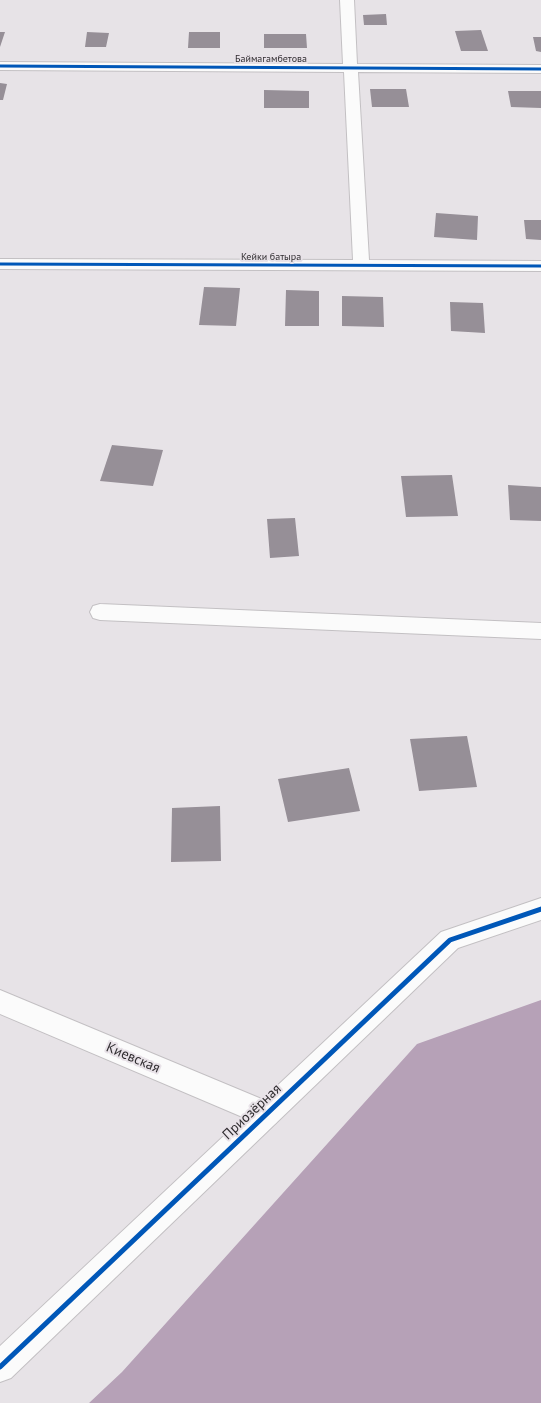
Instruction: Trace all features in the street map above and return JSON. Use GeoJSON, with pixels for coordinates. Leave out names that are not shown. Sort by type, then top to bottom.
{"type":"FeatureCollection","features":[{"type":"Feature","properties":{"kind":"street"},"geometry":{"type":"LineString","coordinates":[[347,0],[361,265]]}},
{"type":"Feature","properties":{"kind":"street","name":"Баймагамбетова"},"geometry":{"type":"LineString","coordinates":[[0,66],[541,69]]}},
{"type":"Feature","properties":{"kind":"street","name":"Кейки батыра"},"geometry":{"type":"LineString","coordinates":[[0,264],[541,266]]}},
{"type":"Feature","properties":{"kind":"street"},"geometry":{"type":"LineString","coordinates":[[100,612],[541,631]]}},
{"type":"Feature","properties":{"kind":"street","name":"Приозёрная"},"geometry":{"type":"LineString","coordinates":[[0,1367],[450,940],[541,909]]}},
{"type":"Feature","properties":{"kind":"street","name":"Киевская"},"geometry":{"type":"LineString","coordinates":[[0,1002],[266,1114]]}},
{"type":"Feature","properties":{"kind":"shaded area"},"geometry":{"type":"Polygon","coordinates":[[[541,1000],[541,1403],[89,1403],[122,1372],[417,1044],[541,1000]]]}},
{"type":"Feature","properties":{"kind":"building"},"geometry":{"type":"Polygon","coordinates":[[[386,14],[387,25],[364,25],[363,15],[386,14]]]}},
{"type":"Feature","properties":{"kind":"building"},"geometry":{"type":"Polygon","coordinates":[[[481,30],[488,51],[461,51],[455,31],[481,30]]]}},
{"type":"Feature","properties":{"kind":"building"},"geometry":{"type":"Polygon","coordinates":[[[0,32],[5,32],[0,47],[0,32]]]}},
{"type":"Feature","properties":{"kind":"building"},"geometry":{"type":"Polygon","coordinates":[[[87,32],[109,33],[106,47],[85,47],[87,32]]]}},
{"type":"Feature","properties":{"kind":"building"},"geometry":{"type":"Polygon","coordinates":[[[189,32],[220,32],[220,48],[188,48],[189,32]]]}},
{"type":"Feature","properties":{"kind":"building"},"geometry":{"type":"Polygon","coordinates":[[[264,34],[306,34],[307,48],[264,48],[264,34]]]}},
{"type":"Feature","properties":{"kind":"building"},"geometry":{"type":"Polygon","coordinates":[[[533,37],[541,37],[541,52],[536,51],[533,37]]]}},
{"type":"Feature","properties":{"kind":"building"},"geometry":{"type":"Polygon","coordinates":[[[0,83],[7,84],[3,100],[0,100],[0,83]]]}},
{"type":"Feature","properties":{"kind":"building"},"geometry":{"type":"Polygon","coordinates":[[[370,89],[406,89],[409,107],[372,107],[370,89]]]}},
{"type":"Feature","properties":{"kind":"building"},"geometry":{"type":"Polygon","coordinates":[[[264,90],[309,91],[309,108],[264,108],[264,90]]]}},
{"type":"Feature","properties":{"kind":"building"},"geometry":{"type":"Polygon","coordinates":[[[508,91],[541,91],[541,108],[511,107],[508,91]]]}},
{"type":"Feature","properties":{"kind":"building"},"geometry":{"type":"Polygon","coordinates":[[[436,213],[478,216],[477,240],[434,237],[436,213]]]}},
{"type":"Feature","properties":{"kind":"building"},"geometry":{"type":"Polygon","coordinates":[[[524,220],[541,220],[541,240],[526,239],[524,220]]]}},
{"type":"Feature","properties":{"kind":"building"},"geometry":{"type":"Polygon","coordinates":[[[204,287],[240,288],[236,326],[199,325],[204,287]]]}},
{"type":"Feature","properties":{"kind":"building"},"geometry":{"type":"Polygon","coordinates":[[[286,290],[319,291],[319,326],[285,326],[286,290]]]}},
{"type":"Feature","properties":{"kind":"building"},"geometry":{"type":"Polygon","coordinates":[[[342,296],[383,297],[384,327],[342,326],[342,296]]]}},
{"type":"Feature","properties":{"kind":"building"},"geometry":{"type":"Polygon","coordinates":[[[450,302],[483,303],[485,333],[451,331],[450,302]]]}},
{"type":"Feature","properties":{"kind":"building"},"geometry":{"type":"Polygon","coordinates":[[[112,445],[163,450],[153,486],[100,481],[112,445]]]}},
{"type":"Feature","properties":{"kind":"building"},"geometry":{"type":"Polygon","coordinates":[[[452,475],[458,516],[406,517],[401,476],[452,475]]]}},
{"type":"Feature","properties":{"kind":"building"},"geometry":{"type":"Polygon","coordinates":[[[508,485],[541,487],[541,521],[510,520],[508,485]]]}},
{"type":"Feature","properties":{"kind":"building"},"geometry":{"type":"Polygon","coordinates":[[[295,518],[299,556],[270,558],[267,519],[295,518]]]}},
{"type":"Feature","properties":{"kind":"building"},"geometry":{"type":"Polygon","coordinates":[[[467,736],[477,787],[419,791],[410,739],[467,736]]]}},
{"type":"Feature","properties":{"kind":"building"},"geometry":{"type":"Polygon","coordinates":[[[349,768],[360,811],[288,822],[278,779],[349,768]]]}},
{"type":"Feature","properties":{"kind":"building"},"geometry":{"type":"Polygon","coordinates":[[[220,806],[221,861],[171,862],[172,808],[220,806]]]}},
{"type":"Feature","properties":{"kind":"cycle path"},"geometry":{"type":"LineString","coordinates":[[0,66],[541,69]]}},
{"type":"Feature","properties":{"kind":"cycle path"},"geometry":{"type":"LineString","coordinates":[[0,264],[541,266]]}},
{"type":"Feature","properties":{"kind":"cycle path"},"geometry":{"type":"LineString","coordinates":[[0,1367],[450,940],[541,909]]}}]}
